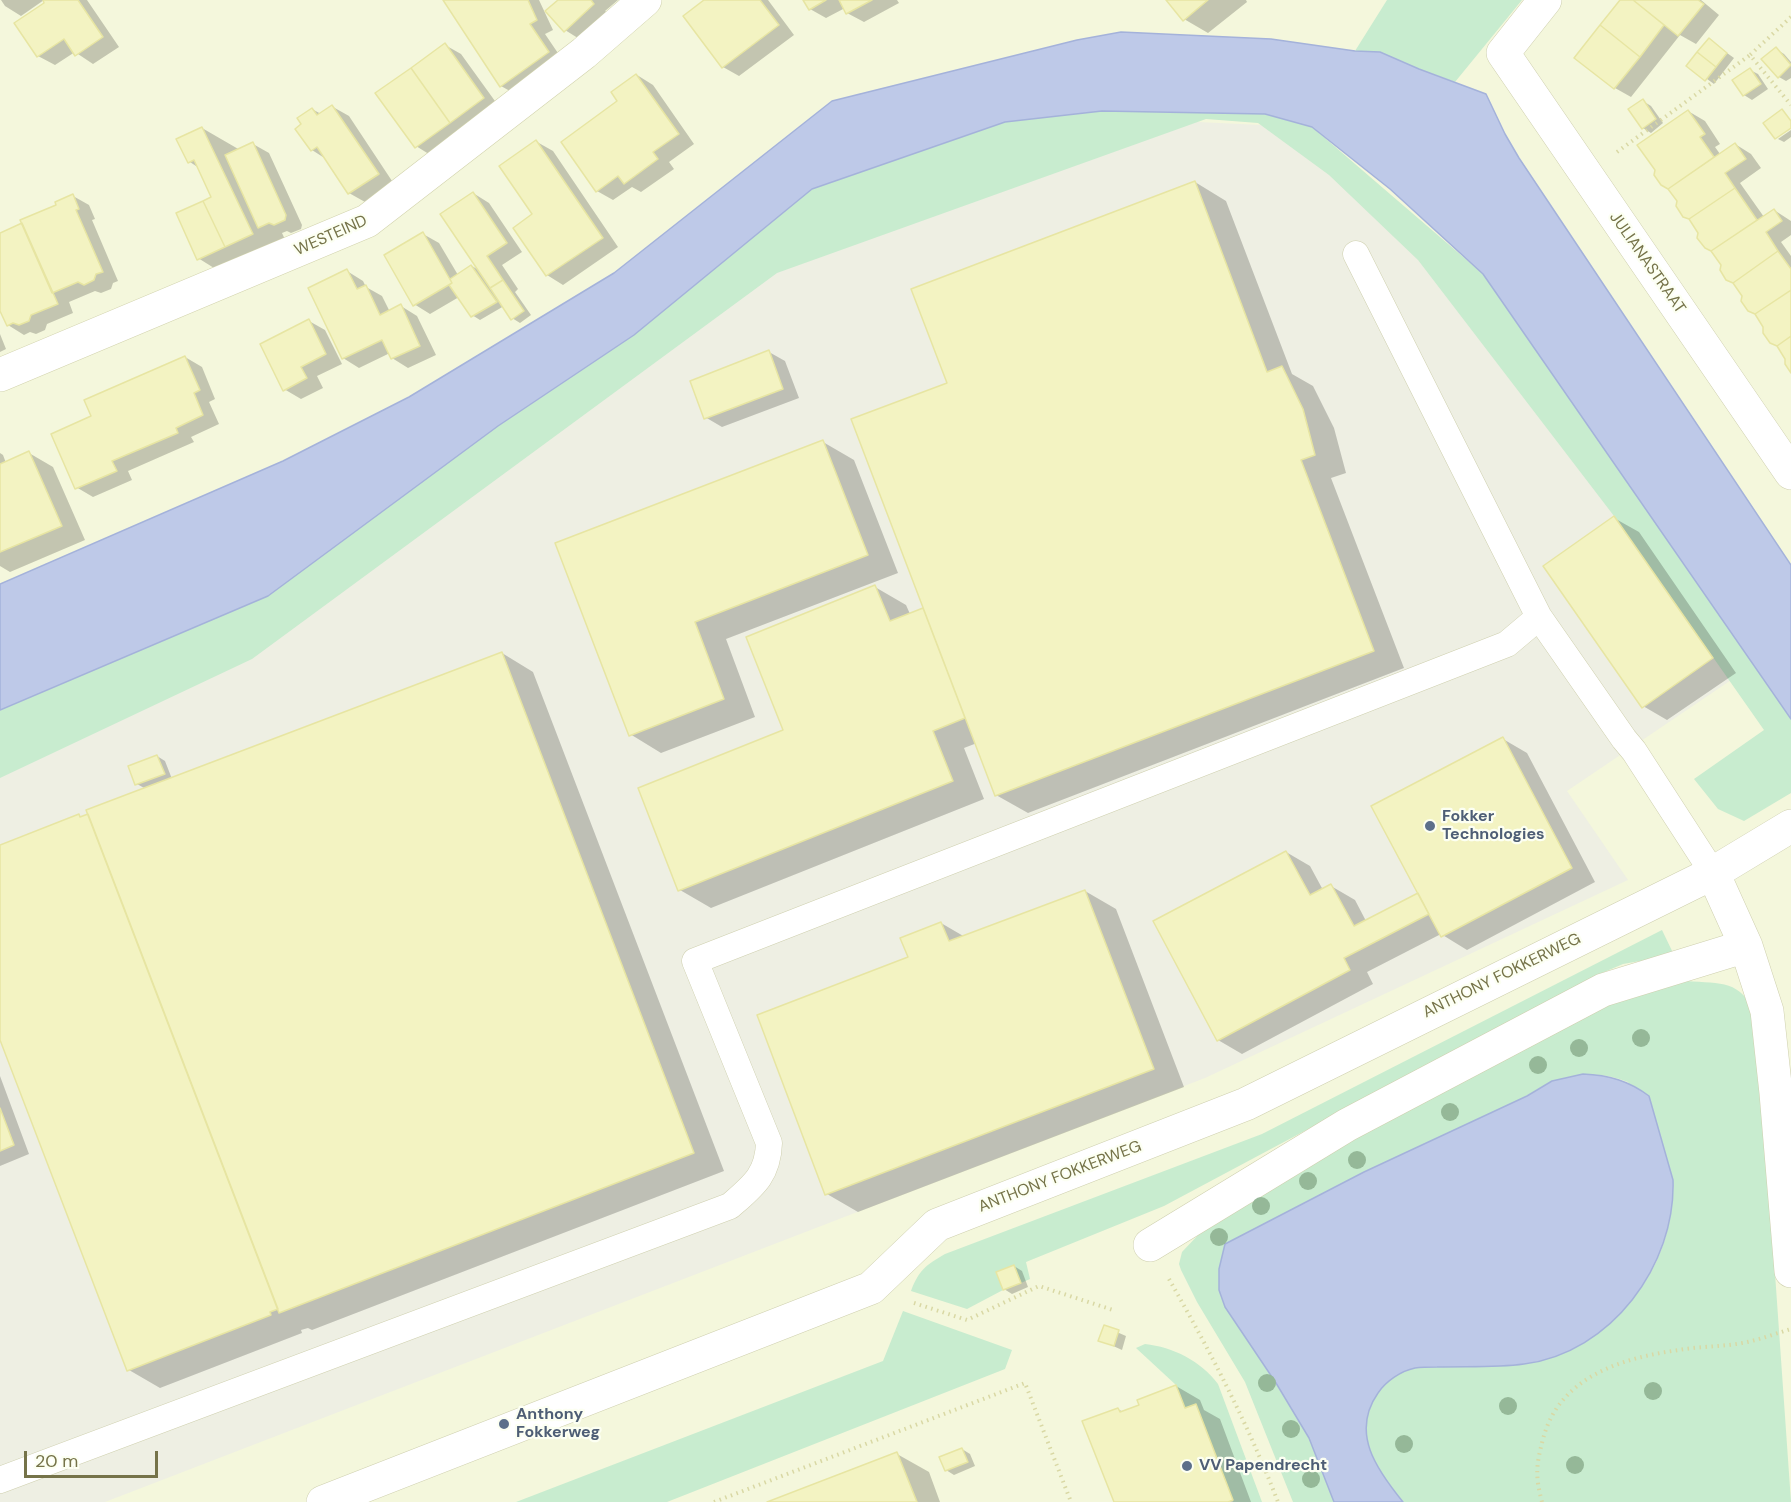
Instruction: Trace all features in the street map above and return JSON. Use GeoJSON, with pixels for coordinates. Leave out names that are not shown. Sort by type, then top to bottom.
{"type":"FeatureCollection","features":[{"type":"Feature","properties":{"kind":"street","name":"WESTEIND"},"geometry":{"type":"LineString","coordinates":[[0,375],[367,221],[584,53],[645,0]]}},
{"type":"Feature","properties":{"kind":"street","name":"JULIANASTRAAT"},"geometry":{"type":"LineString","coordinates":[[1545,0],[1503,53],[1791,473]]}},
{"type":"Feature","properties":{"kind":"street","name":"ANTHONY FOKKERWEG"},"geometry":{"type":"LineString","coordinates":[[323,1502],[871,1288],[937,1225],[1246,1104],[1713,873],[1791,826]]}},
{"type":"Feature","properties":{"kind":"street"},"geometry":{"type":"LineString","coordinates":[[1713,873],[1746,946],[1767,1011],[1791,1272]]}},
{"type":"Feature","properties":{"kind":"street"},"geometry":{"type":"LineString","coordinates":[[1150,1245],[1347,1125],[1603,990],[1746,946]]}},
{"type":"Feature","properties":{"kind":"lane"},"geometry":{"type":"LineString","coordinates":[[1356,254],[1539,617],[1634,751],[1713,873]]}},
{"type":"Feature","properties":{"kind":"lane"},"geometry":{"type":"LineString","coordinates":[[0,1480],[730,1206],[753,1186],[769,1161],[769,1143],[695,961],[1507,644],[1539,617]]}},
{"type":"Feature","properties":{"kind":"path"},"geometry":{"type":"LineString","coordinates":[[1586,175],[1750,56],[1791,17]]}},
{"type":"Feature","properties":{"kind":"path"},"geometry":{"type":"LineString","coordinates":[[1750,56],[1791,105]]}},
{"type":"Feature","properties":{"kind":"path"},"geometry":{"type":"LineString","coordinates":[[1150,1245],[1206,1345],[1257,1448],[1278,1502]]}},
{"type":"Feature","properties":{"kind":"path"},"geometry":{"type":"LineString","coordinates":[[926,1308],[967,1320],[1039,1286],[1113,1310]]}},
{"type":"Feature","properties":{"kind":"path"},"geometry":{"type":"LineString","coordinates":[[1542,1502],[1535,1478],[1547,1422],[1565,1396],[1588,1376],[1660,1353],[1746,1342],[1791,1329]]}},
{"type":"Feature","properties":{"kind":"path"},"geometry":{"type":"LineString","coordinates":[[714,1502],[1025,1383],[1071,1502]]}},
{"type":"Feature","properties":{"kind":"shaded area"},"geometry":{"type":"Polygon","coordinates":[[[0,0],[1791,0],[1791,1502],[0,1502],[0,0]]]}},
{"type":"Feature","properties":{"kind":"shaded area"},"geometry":{"type":"Polygon","coordinates":[[[1387,0],[1522,0],[1455,82],[1355,51],[1387,0]]]}},
{"type":"Feature","properties":{"kind":"shaded area"},"geometry":{"type":"Polygon","coordinates":[[[1102,111],[1265,114],[1312,127],[1483,274],[1791,719],[1791,793],[1744,821],[1718,809],[1694,779],[1764,730],[1614,516],[1418,260],[1329,175],[1258,123],[1206,119],[777,273],[252,659],[0,778],[0,708],[268,596],[498,426],[634,335],[812,189],[1005,122],[1102,111]]]}},
{"type":"Feature","properties":{"kind":"shaded area"},"geometry":{"type":"Polygon","coordinates":[[[1156,120],[1282,126],[1441,256],[1743,672],[1567,791],[1628,880],[1205,1078],[105,1502],[0,1502],[0,746],[270,633],[792,233],[1156,120]]]}},
{"type":"Feature","properties":{"kind":"shaded area"},"geometry":{"type":"Polygon","coordinates":[[[1662,930],[1674,955],[1623,964],[1595,976],[1164,1206],[1026,1262],[1030,1279],[1021,1283],[1014,1265],[996,1272],[1003,1290],[967,1309],[911,1291],[924,1269],[945,1254],[1262,1134],[1662,930]]]}},
{"type":"Feature","properties":{"kind":"shaded area"},"geometry":{"type":"Polygon","coordinates":[[[1686,981],[1720,984],[1736,989],[1744,995],[1757,1016],[1791,1502],[1403,1502],[1376,1464],[1366,1437],[1366,1423],[1370,1408],[1385,1384],[1410,1369],[1429,1366],[1525,1364],[1552,1357],[1578,1346],[1602,1330],[1623,1310],[1641,1288],[1656,1263],[1666,1236],[1673,1196],[1672,1178],[1628,1082],[1589,1074],[1563,1078],[1551,1083],[1225,1244],[1219,1269],[1219,1290],[1309,1438],[1334,1502],[1293,1502],[1245,1382],[1197,1302],[1181,1270],[1179,1264],[1182,1252],[1202,1231],[1342,1144],[1623,996],[1686,981]]]}},
{"type":"Feature","properties":{"kind":"shaded area"},"geometry":{"type":"Polygon","coordinates":[[[903,1311],[1012,1350],[1005,1369],[667,1502],[516,1502],[883,1361],[903,1311]]]}},
{"type":"Feature","properties":{"kind":"shaded area"},"geometry":{"type":"Polygon","coordinates":[[[1145,1344],[1166,1348],[1186,1356],[1203,1368],[1218,1384],[1262,1502],[1233,1502],[1196,1404],[1185,1408],[1176,1385],[1136,1348],[1145,1344]]]}},
{"type":"Feature","properties":{"kind":"water"},"geometry":{"type":"Polygon","coordinates":[[[1121,32],[1271,39],[1355,51],[1380,52],[1486,94],[1519,158],[1791,565],[1791,719],[1483,274],[1390,189],[1312,127],[1265,114],[1102,111],[1005,122],[812,189],[634,335],[498,426],[268,596],[0,710],[0,584],[283,461],[409,397],[614,273],[832,101],[1077,40],[1121,32]]]}},
{"type":"Feature","properties":{"kind":"water"},"geometry":{"type":"Polygon","coordinates":[[[1583,1074],[1618,1080],[1634,1086],[1649,1096],[1673,1180],[1671,1212],[1663,1243],[1650,1273],[1632,1300],[1610,1323],[1584,1343],[1556,1356],[1513,1365],[1415,1368],[1394,1377],[1381,1389],[1370,1408],[1366,1422],[1367,1437],[1376,1464],[1403,1502],[1334,1502],[1309,1438],[1276,1383],[1225,1307],[1219,1290],[1219,1269],[1225,1244],[1364,1172],[1527,1096],[1552,1081],[1583,1074]]]}},
{"type":"Feature","properties":{"kind":"building"},"geometry":{"type":"Polygon","coordinates":[[[43,0],[78,0],[103,37],[75,56],[64,39],[37,57],[14,23],[44,3],[43,0]]]}},
{"type":"Feature","properties":{"kind":"building"},"geometry":{"type":"Polygon","coordinates":[[[443,0],[528,0],[537,20],[530,24],[549,52],[500,87],[443,0]]]}},
{"type":"Feature","properties":{"kind":"building"},"geometry":{"type":"Polygon","coordinates":[[[558,0],[591,0],[594,4],[564,32],[545,11],[558,0]]]}},
{"type":"Feature","properties":{"kind":"building"},"geometry":{"type":"Polygon","coordinates":[[[704,0],[760,0],[779,25],[722,68],[683,16],[704,0]]]}},
{"type":"Feature","properties":{"kind":"building"},"geometry":{"type":"Polygon","coordinates":[[[803,0],[826,0],[809,10],[803,0]]]}},
{"type":"Feature","properties":{"kind":"building"},"geometry":{"type":"Polygon","coordinates":[[[839,0],[872,0],[846,14],[839,0]]]}},
{"type":"Feature","properties":{"kind":"building"},"geometry":{"type":"Polygon","coordinates":[[[1166,0],[1208,0],[1183,21],[1166,0]]]}},
{"type":"Feature","properties":{"kind":"building"},"geometry":{"type":"Polygon","coordinates":[[[1620,0],[1633,0],[1664,25],[1640,57],[1600,25],[1620,0]]]}},
{"type":"Feature","properties":{"kind":"building"},"geometry":{"type":"Polygon","coordinates":[[[1633,0],[1698,0],[1704,4],[1678,36],[1633,0]]]}},
{"type":"Feature","properties":{"kind":"building"},"geometry":{"type":"Polygon","coordinates":[[[1600,25],[1640,57],[1614,89],[1574,58],[1600,25]]]}},
{"type":"Feature","properties":{"kind":"building"},"geometry":{"type":"Polygon","coordinates":[[[1709,38],[1727,53],[1716,67],[1697,52],[1709,38]]]}},
{"type":"Feature","properties":{"kind":"building"},"geometry":{"type":"Polygon","coordinates":[[[445,43],[484,98],[450,123],[411,68],[445,43]]]}},
{"type":"Feature","properties":{"kind":"building"},"geometry":{"type":"Polygon","coordinates":[[[1776,47],[1791,65],[1778,78],[1761,59],[1776,47]]]}},
{"type":"Feature","properties":{"kind":"building"},"geometry":{"type":"Polygon","coordinates":[[[1697,52],[1716,67],[1705,81],[1686,66],[1697,52]]]}},
{"type":"Feature","properties":{"kind":"building"},"geometry":{"type":"Polygon","coordinates":[[[411,68],[450,123],[415,148],[375,93],[411,68]]]}},
{"type":"Feature","properties":{"kind":"building"},"geometry":{"type":"Polygon","coordinates":[[[1750,68],[1761,84],[1743,96],[1732,80],[1750,68]]]}},
{"type":"Feature","properties":{"kind":"building"},"geometry":{"type":"Polygon","coordinates":[[[636,74],[679,134],[653,152],[658,159],[624,184],[618,176],[596,192],[561,142],[617,101],[611,92],[636,74]]]}},
{"type":"Feature","properties":{"kind":"building"},"geometry":{"type":"Polygon","coordinates":[[[1643,99],[1656,119],[1642,129],[1628,109],[1643,99]]]}},
{"type":"Feature","properties":{"kind":"building"},"geometry":{"type":"Polygon","coordinates":[[[332,105],[379,174],[348,194],[317,147],[311,151],[295,129],[301,124],[297,118],[312,108],[317,115],[332,105]]]}},
{"type":"Feature","properties":{"kind":"building"},"geometry":{"type":"Polygon","coordinates":[[[1782,109],[1791,121],[1791,128],[1775,139],[1763,123],[1782,109]]]}},
{"type":"Feature","properties":{"kind":"building"},"geometry":{"type":"Polygon","coordinates":[[[1688,110],[1705,134],[1700,137],[1714,157],[1668,189],[1661,185],[1654,175],[1655,170],[1637,145],[1688,110]]]}},
{"type":"Feature","properties":{"kind":"building"},"geometry":{"type":"Polygon","coordinates":[[[202,127],[253,234],[225,247],[203,201],[211,197],[194,160],[188,163],[176,139],[202,127]]]}},
{"type":"Feature","properties":{"kind":"building"},"geometry":{"type":"Polygon","coordinates":[[[536,140],[603,238],[546,276],[513,228],[532,214],[499,166],[536,140]]]}},
{"type":"Feature","properties":{"kind":"building"},"geometry":{"type":"Polygon","coordinates":[[[253,142],[286,215],[285,220],[258,228],[225,155],[253,142]]]}},
{"type":"Feature","properties":{"kind":"building"},"geometry":{"type":"Polygon","coordinates":[[[1735,143],[1746,159],[1725,173],[1735,188],[1689,219],[1683,217],[1676,206],[1677,201],[1668,189],[1735,143]]]}},
{"type":"Feature","properties":{"kind":"building"},"geometry":{"type":"Polygon","coordinates":[[[1195,181],[1267,372],[1282,366],[1303,409],[1315,455],[1301,460],[1374,651],[995,796],[851,419],[947,383],[911,289],[1195,181]]]}},
{"type":"Feature","properties":{"kind":"building"},"geometry":{"type":"Polygon","coordinates":[[[1735,188],[1757,220],[1711,251],[1705,248],[1697,238],[1698,233],[1689,219],[1735,188]]]}},
{"type":"Feature","properties":{"kind":"building"},"geometry":{"type":"Polygon","coordinates":[[[473,192],[507,243],[487,256],[503,280],[490,288],[440,214],[473,192]]]}},
{"type":"Feature","properties":{"kind":"building"},"geometry":{"type":"Polygon","coordinates":[[[73,194],[79,209],[76,210],[103,272],[96,274],[94,280],[84,285],[78,282],[52,293],[20,220],[56,205],[55,202],[73,194]]]}},
{"type":"Feature","properties":{"kind":"building"},"geometry":{"type":"Polygon","coordinates":[[[203,201],[225,247],[197,260],[176,213],[203,201]]]}},
{"type":"Feature","properties":{"kind":"building"},"geometry":{"type":"Polygon","coordinates":[[[1774,209],[1782,221],[1766,232],[1778,251],[1733,283],[1726,280],[1720,270],[1721,265],[1711,251],[1774,209]]]}},
{"type":"Feature","properties":{"kind":"building"},"geometry":{"type":"Polygon","coordinates":[[[22,223],[58,304],[31,315],[29,321],[7,326],[0,311],[0,233],[22,223]]]}},
{"type":"Feature","properties":{"kind":"building"},"geometry":{"type":"Polygon","coordinates":[[[423,232],[452,283],[413,306],[384,255],[423,232]]]}},
{"type":"Feature","properties":{"kind":"building"},"geometry":{"type":"Polygon","coordinates":[[[1778,251],[1791,269],[1791,290],[1755,314],[1748,311],[1733,283],[1778,251]]]}},
{"type":"Feature","properties":{"kind":"building"},"geometry":{"type":"Polygon","coordinates":[[[471,265],[497,302],[471,317],[449,285],[452,283],[450,279],[471,265]]]}},
{"type":"Feature","properties":{"kind":"building"},"geometry":{"type":"Polygon","coordinates":[[[347,269],[357,289],[366,285],[380,315],[401,304],[420,346],[391,359],[382,340],[342,359],[308,288],[347,269]]]}},
{"type":"Feature","properties":{"kind":"building"},"geometry":{"type":"Polygon","coordinates":[[[503,280],[524,311],[511,320],[490,288],[503,280]]]}},
{"type":"Feature","properties":{"kind":"building"},"geometry":{"type":"Polygon","coordinates":[[[1791,290],[1791,336],[1777,346],[1770,343],[1763,333],[1763,327],[1755,314],[1791,290]]]}},
{"type":"Feature","properties":{"kind":"building"},"geometry":{"type":"Polygon","coordinates":[[[309,319],[326,354],[301,367],[307,378],[283,391],[260,344],[309,319]]]}},
{"type":"Feature","properties":{"kind":"building"},"geometry":{"type":"Polygon","coordinates":[[[1791,336],[1791,373],[1777,346],[1791,336]]]}},
{"type":"Feature","properties":{"kind":"building"},"geometry":{"type":"Polygon","coordinates":[[[769,350],[783,389],[704,419],[690,381],[769,350]]]}},
{"type":"Feature","properties":{"kind":"building"},"geometry":{"type":"Polygon","coordinates":[[[185,356],[200,390],[194,393],[203,415],[176,428],[178,433],[112,461],[117,471],[75,489],[51,434],[91,416],[84,400],[185,356]]]}},
{"type":"Feature","properties":{"kind":"building"},"geometry":{"type":"Polygon","coordinates":[[[823,440],[868,555],[695,622],[724,699],[629,736],[555,543],[823,440]]]}},
{"type":"Feature","properties":{"kind":"building"},"geometry":{"type":"Polygon","coordinates":[[[29,451],[62,526],[0,552],[0,464],[29,451]]]}},
{"type":"Feature","properties":{"kind":"building"},"geometry":{"type":"Polygon","coordinates":[[[1614,516],[1713,658],[1642,708],[1543,566],[1614,516]]]}},
{"type":"Feature","properties":{"kind":"building"},"geometry":{"type":"Polygon","coordinates":[[[875,585],[890,621],[923,608],[965,718],[933,731],[953,781],[678,891],[638,788],[783,730],[746,637],[875,585]]]}},
{"type":"Feature","properties":{"kind":"building"},"geometry":{"type":"Polygon","coordinates":[[[502,652],[694,1153],[279,1313],[86,810],[502,652]]]}},
{"type":"Feature","properties":{"kind":"building"},"geometry":{"type":"Polygon","coordinates":[[[1503,737],[1572,868],[1441,937],[1371,806],[1503,737]]]}},
{"type":"Feature","properties":{"kind":"building"},"geometry":{"type":"Polygon","coordinates":[[[157,755],[165,774],[135,785],[128,766],[157,755]]]}},
{"type":"Feature","properties":{"kind":"building"},"geometry":{"type":"Polygon","coordinates":[[[79,814],[80,817],[88,814],[278,1309],[270,1312],[271,1315],[127,1371],[0,1040],[0,845],[79,814]]]}},
{"type":"Feature","properties":{"kind":"building"},"geometry":{"type":"Polygon","coordinates":[[[1286,851],[1310,895],[1331,884],[1354,926],[1418,893],[1429,914],[1344,958],[1350,970],[1217,1041],[1153,921],[1286,851]]]}},
{"type":"Feature","properties":{"kind":"building"},"geometry":{"type":"Polygon","coordinates":[[[1085,890],[1154,1069],[825,1195],[757,1015],[908,957],[900,938],[941,922],[949,941],[1085,890]]]}},
{"type":"Feature","properties":{"kind":"building"},"geometry":{"type":"Polygon","coordinates":[[[0,1108],[14,1145],[0,1151],[0,1108]]]}},
{"type":"Feature","properties":{"kind":"building"},"geometry":{"type":"Polygon","coordinates":[[[1014,1265],[1021,1283],[1003,1290],[996,1272],[1014,1265]]]}},
{"type":"Feature","properties":{"kind":"building"},"geometry":{"type":"Polygon","coordinates":[[[1104,1325],[1119,1330],[1114,1346],[1098,1341],[1104,1325]]]}},
{"type":"Feature","properties":{"kind":"building"},"geometry":{"type":"Polygon","coordinates":[[[1176,1385],[1185,1408],[1196,1404],[1233,1500],[1228,1502],[1114,1502],[1082,1421],[1118,1408],[1120,1412],[1139,1405],[1137,1400],[1176,1385]]]}},
{"type":"Feature","properties":{"kind":"building"},"geometry":{"type":"Polygon","coordinates":[[[962,1448],[968,1462],[945,1471],[939,1457],[962,1448]]]}},
{"type":"Feature","properties":{"kind":"building"},"geometry":{"type":"Polygon","coordinates":[[[897,1452],[917,1502],[767,1502],[897,1452]]]}},
{"type":"Feature","properties":{"kind":"place","name":"Fokker Technologies"},"geometry":{"type":"Point","coordinates":[1430,826]}},
{"type":"Feature","properties":{"kind":"place","name":"Anthony Fokkerweg"},"geometry":{"type":"Point","coordinates":[504,1424]}},
{"type":"Feature","properties":{"kind":"place","name":"VV Papendrecht"},"geometry":{"type":"Point","coordinates":[1187,1466]}}]}
